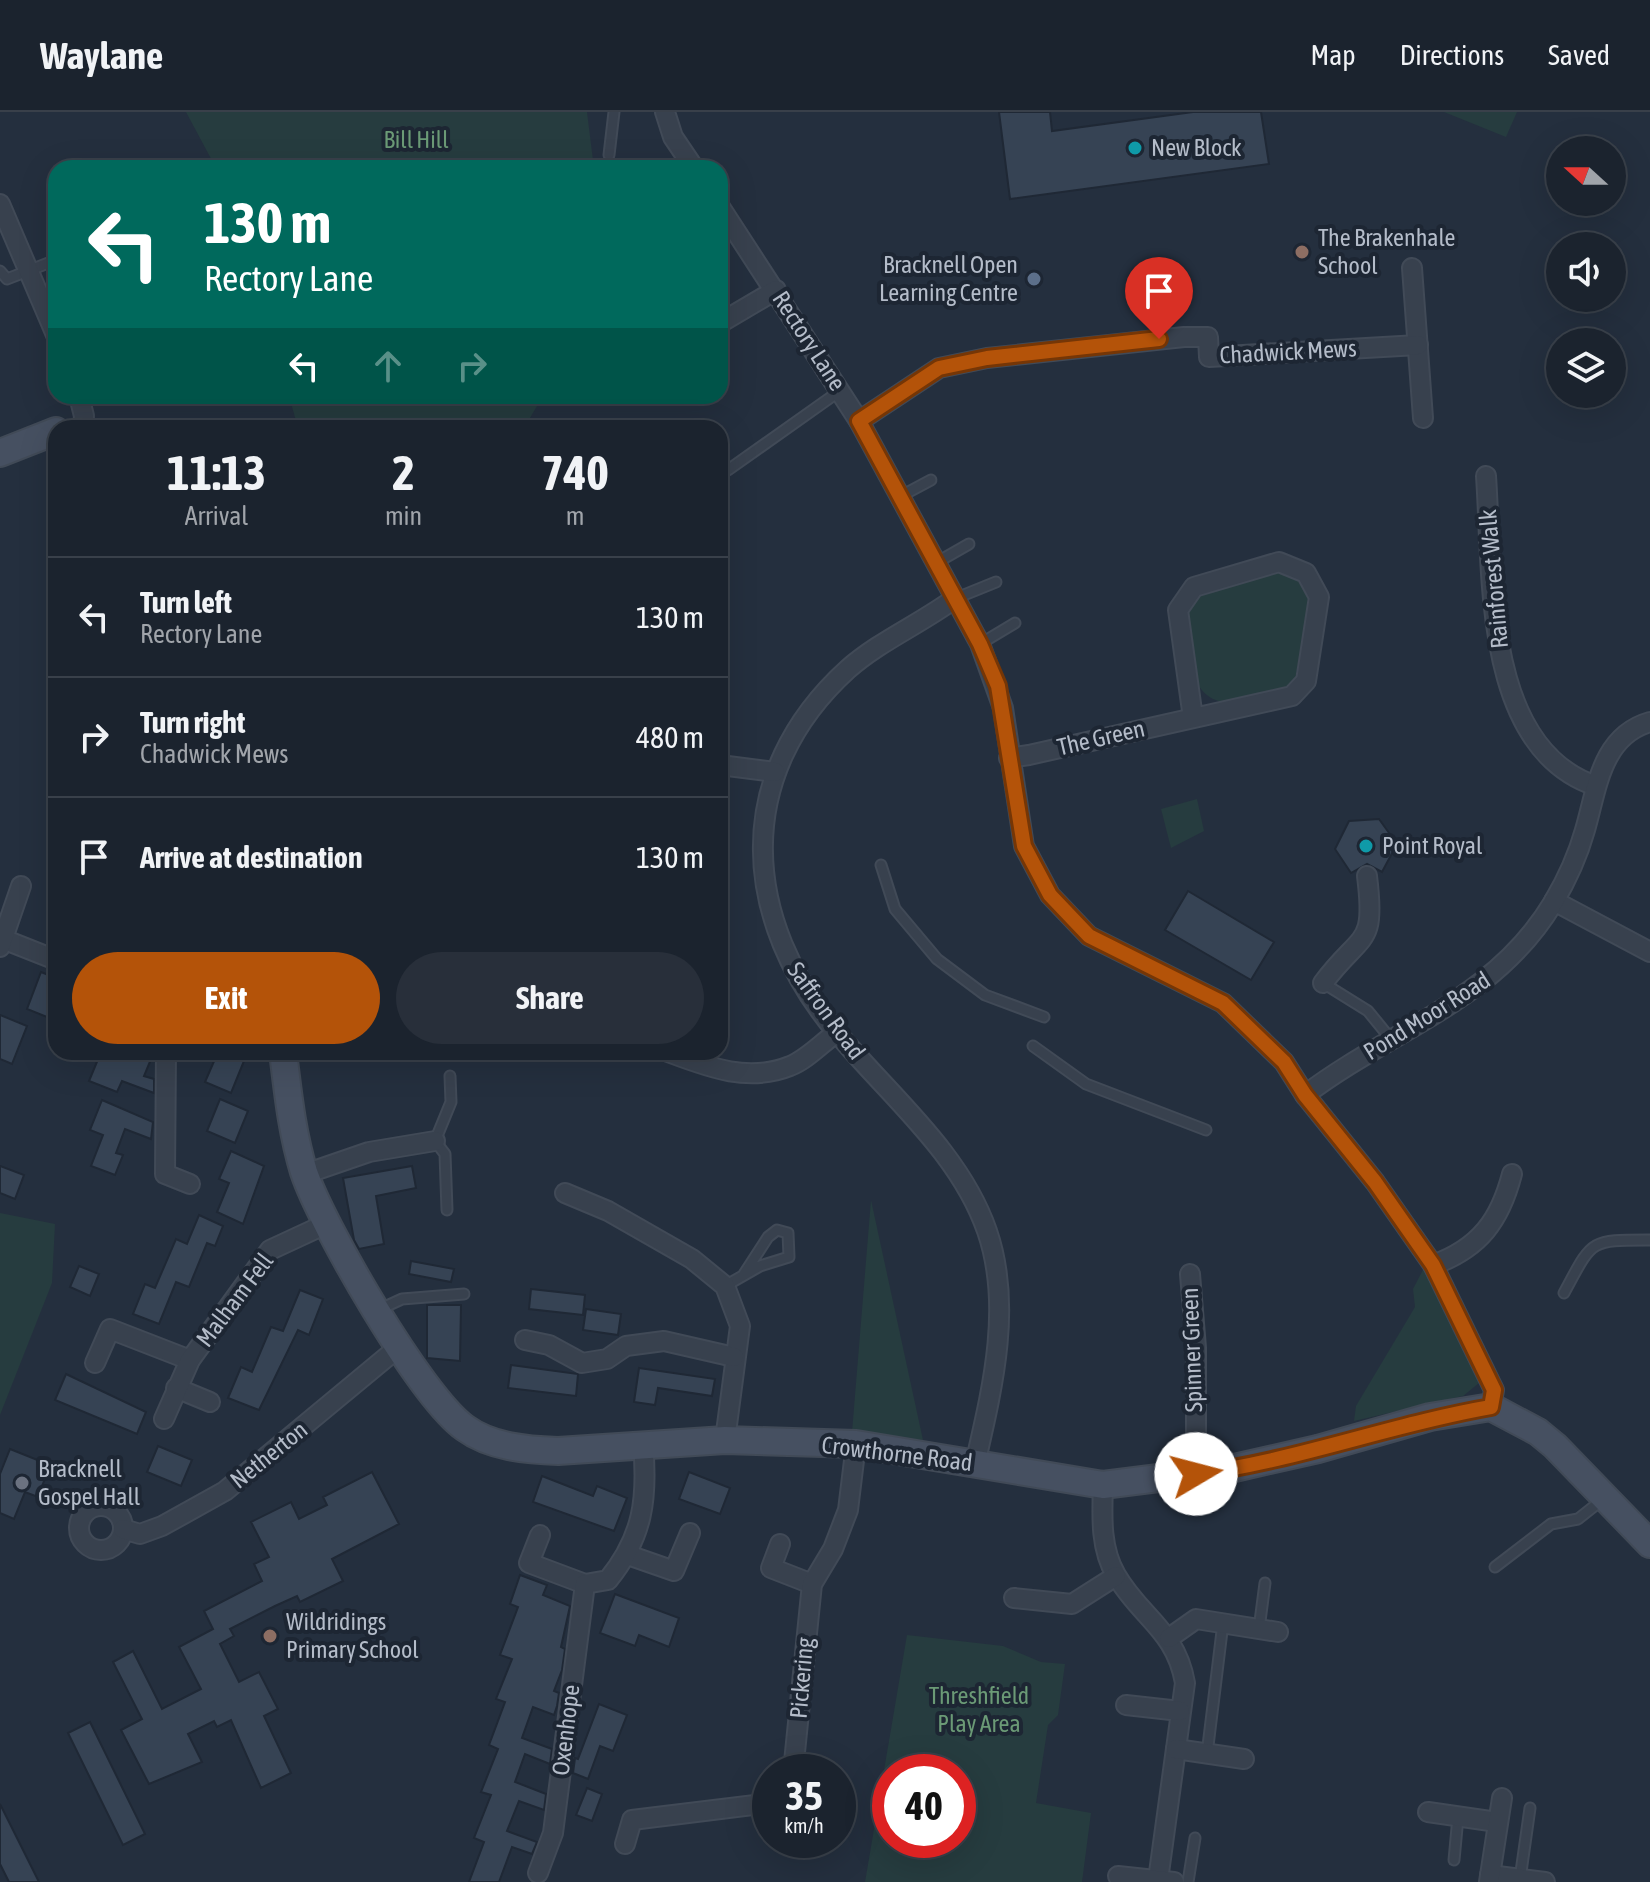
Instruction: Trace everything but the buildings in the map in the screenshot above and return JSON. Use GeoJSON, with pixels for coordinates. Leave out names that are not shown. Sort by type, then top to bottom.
{"type":"FeatureCollection","features":[{"type":"Feature","properties":{"kind":"street"},"geometry":{"type":"LineString","coordinates":[[665,112],[673,137],[689,160]]}},
{"type":"Feature","properties":{"kind":"street"},"geometry":{"type":"LineString","coordinates":[[0,204],[6,229],[31,270],[48,314]]}},
{"type":"Feature","properties":{"kind":"street","name":"Rectory Lane"},"geometry":{"type":"LineString","coordinates":[[728,219],[841,390],[980,644],[998,686],[1024,846],[1041,881],[1063,911],[1089,936],[1223,1003],[1284,1062],[1305,1095],[1375,1182],[1433,1265],[1494,1390],[1491,1407]]}},
{"type":"Feature","properties":{"kind":"street"},"geometry":{"type":"LineString","coordinates":[[1412,268],[1423,418]]}},
{"type":"Feature","properties":{"kind":"street"},"geometry":{"type":"LineString","coordinates":[[728,318],[776,290]]}},
{"type":"Feature","properties":{"kind":"street","name":"Chadwick Mews"},"geometry":{"type":"LineString","coordinates":[[859,421],[939,368],[987,358],[1184,337],[1208,337],[1209,357],[1418,345]]}},
{"type":"Feature","properties":{"kind":"street"},"geometry":{"type":"LineString","coordinates":[[0,453],[48,434]]}},
{"type":"Feature","properties":{"kind":"street","name":"Rainforest Walk"},"geometry":{"type":"LineString","coordinates":[[1486,476],[1499,656],[1519,711],[1537,742],[1577,779],[1596,786]]}},
{"type":"Feature","properties":{"kind":"street","name":"The Green"},"geometry":{"type":"LineString","coordinates":[[1009,758],[1193,718],[1292,696],[1306,681],[1319,597],[1306,573],[1279,562],[1194,587],[1178,610],[1193,718]]}},
{"type":"Feature","properties":{"kind":"street","name":"Saffron Road"},"geometry":{"type":"LineString","coordinates":[[954,599],[849,668],[811,711],[775,772],[763,820],[763,886],[783,952],[836,1033],[960,1173],[988,1234],[997,1280],[998,1319],[993,1383],[975,1464]]}},
{"type":"Feature","properties":{"kind":"street","name":"Pond Moor Road"},"geometry":{"type":"LineString","coordinates":[[1305,1095],[1390,1038],[1470,993],[1507,964],[1554,901],[1584,833],[1604,760],[1623,736],[1650,722]]}},
{"type":"Feature","properties":{"kind":"street"},"geometry":{"type":"LineString","coordinates":[[728,766],[775,772]]}},
{"type":"Feature","properties":{"kind":"street"},"geometry":{"type":"LineString","coordinates":[[1323,983],[1346,953],[1362,942],[1369,930],[1373,917],[1367,876]]}},
{"type":"Feature","properties":{"kind":"street"},"geometry":{"type":"LineString","coordinates":[[21,886],[2,943],[48,957]]}},
{"type":"Feature","properties":{"kind":"street"},"geometry":{"type":"LineString","coordinates":[[1554,901],[1650,952]]}},
{"type":"Feature","properties":{"kind":"street"},"geometry":{"type":"LineString","coordinates":[[690,1060],[720,1071],[756,1074],[792,1066],[836,1033]]}},
{"type":"Feature","properties":{"kind":"street"},"geometry":{"type":"LineString","coordinates":[[166,1060],[165,1174],[190,1184]]}},
{"type":"Feature","properties":{"kind":"street","name":"Crowthorne Road"},"geometry":{"type":"LineString","coordinates":[[284,1060],[294,1133],[305,1174],[326,1224],[400,1346],[450,1416],[479,1437],[531,1450],[725,1440],[856,1444],[1103,1485],[1196,1474],[1318,1449],[1430,1417],[1491,1407]]}},
{"type":"Feature","properties":{"kind":"street"},"geometry":{"type":"LineString","coordinates":[[305,1174],[369,1152],[435,1141]]}},
{"type":"Feature","properties":{"kind":"street"},"geometry":{"type":"LineString","coordinates":[[1433,1265],[1466,1247],[1495,1220],[1503,1209],[1512,1174]]}},
{"type":"Feature","properties":{"kind":"street"},"geometry":{"type":"LineString","coordinates":[[589,1182],[574,1196],[692,1259],[725,1286],[740,1326],[725,1440]]}},
{"type":"Feature","properties":{"kind":"street","name":"Malham Fell"},"geometry":{"type":"LineString","coordinates":[[164,1419],[190,1360],[270,1250],[326,1224]]}},
{"type":"Feature","properties":{"kind":"street","name":"Spinner Green"},"geometry":{"type":"LineString","coordinates":[[1190,1274],[1196,1348],[1196,1474]]}},
{"type":"Feature","properties":{"kind":"street","name":"Malham Fell"},"geometry":{"type":"LineString","coordinates":[[95,1363],[110,1329],[190,1360]]}},
{"type":"Feature","properties":{"kind":"street"},"geometry":{"type":"LineString","coordinates":[[525,1340],[549,1345],[582,1363],[607,1359],[626,1346],[664,1341],[734,1357]]}},
{"type":"Feature","properties":{"kind":"street","name":"Netherton"},"geometry":{"type":"LineString","coordinates":[[123,1529],[140,1534],[162,1526],[225,1491],[400,1346]]}},
{"type":"Feature","properties":{"kind":"street"},"geometry":{"type":"LineString","coordinates":[[176,1388],[210,1402]]}},
{"type":"Feature","properties":{"kind":"street"},"geometry":{"type":"LineString","coordinates":[[1491,1407],[1538,1432],[1650,1544]]}},
{"type":"Feature","properties":{"kind":"street"},"geometry":{"type":"LineString","coordinates":[[540,1535],[529,1563],[585,1584],[608,1580],[628,1555],[646,1500],[643,1444]]}},
{"type":"Feature","properties":{"kind":"street","name":"Pickering"},"geometry":{"type":"LineString","coordinates":[[795,1754],[812,1584],[833,1549],[848,1510],[856,1444]]}},
{"type":"Feature","properties":{"kind":"street"},"geometry":{"type":"LineString","coordinates":[[1103,1485],[1104,1542],[1116,1576],[1169,1638],[1181,1661],[1185,1683],[1176,1749],[1166,1881],[1118,1876]]}},
{"type":"Feature","properties":{"kind":"street"},"geometry":{"type":"LineString","coordinates":[[628,1555],[674,1571],[690,1533]]}},
{"type":"Feature","properties":{"kind":"street"},"geometry":{"type":"LineString","coordinates":[[780,1544],[771,1568],[812,1584]]}},
{"type":"Feature","properties":{"kind":"street"},"geometry":{"type":"LineString","coordinates":[[1014,1598],[1072,1604],[1116,1576]]}},
{"type":"Feature","properties":{"kind":"street","name":"Oxenhope"},"geometry":{"type":"LineString","coordinates":[[538,1873],[553,1833],[585,1584]]}},
{"type":"Feature","properties":{"kind":"street"},"geometry":{"type":"LineString","coordinates":[[1169,1638],[1196,1619],[1278,1632]]}},
{"type":"Feature","properties":{"kind":"street"},"geometry":{"type":"LineString","coordinates":[[1126,1705],[1180,1711]]}},
{"type":"Feature","properties":{"kind":"street"},"geometry":{"type":"LineString","coordinates":[[1176,1749],[1244,1759]]}},
{"type":"Feature","properties":{"kind":"street"},"geometry":{"type":"LineString","coordinates":[[1502,1798],[1489,1878],[1545,1882]]}},
{"type":"Feature","properties":{"kind":"street"},"geometry":{"type":"LineString","coordinates":[[625,1844],[632,1820],[752,1805]]}},
{"type":"Feature","properties":{"kind":"street"},"geometry":{"type":"LineString","coordinates":[[1428,1812],[1497,1822]]}},
{"type":"Feature","properties":{"kind":"lane"},"geometry":{"type":"LineString","coordinates":[[609,155],[614,112]]}},
{"type":"Feature","properties":{"kind":"lane"},"geometry":{"type":"LineString","coordinates":[[0,271],[7,279],[48,263]]}},
{"type":"Feature","properties":{"kind":"lane"},"geometry":{"type":"LineString","coordinates":[[728,470],[841,390]]}},
{"type":"Feature","properties":{"kind":"lane"},"geometry":{"type":"LineString","coordinates":[[901,496],[931,480]]}},
{"type":"Feature","properties":{"kind":"lane"},"geometry":{"type":"LineString","coordinates":[[934,564],[969,544]]}},
{"type":"Feature","properties":{"kind":"lane"},"geometry":{"type":"LineString","coordinates":[[954,599],[996,582]]}},
{"type":"Feature","properties":{"kind":"lane"},"geometry":{"type":"LineString","coordinates":[[980,644],[1015,623]]}},
{"type":"Feature","properties":{"kind":"lane"},"geometry":{"type":"LineString","coordinates":[[881,865],[895,909],[937,959],[985,995],[1044,1017]]}},
{"type":"Feature","properties":{"kind":"lane"},"geometry":{"type":"LineString","coordinates":[[1323,983],[1368,1011],[1390,1038]]}},
{"type":"Feature","properties":{"kind":"lane"},"geometry":{"type":"LineString","coordinates":[[1033,1046],[1086,1084],[1206,1130]]}},
{"type":"Feature","properties":{"kind":"lane"},"geometry":{"type":"LineString","coordinates":[[447,1210],[445,1154],[435,1141],[451,1102],[450,1076]]}},
{"type":"Feature","properties":{"kind":"lane"},"geometry":{"type":"LineString","coordinates":[[725,1286],[744,1274],[789,1257],[788,1233],[777,1230],[768,1237],[744,1274]]}},
{"type":"Feature","properties":{"kind":"lane"},"geometry":{"type":"LineString","coordinates":[[1564,1293],[1586,1252],[1596,1243],[1650,1240]]}},
{"type":"Feature","properties":{"kind":"lane"},"geometry":{"type":"LineString","coordinates":[[378,1310],[402,1299],[464,1294]]}},
{"type":"Feature","properties":{"kind":"lane"},"geometry":{"type":"LineString","coordinates":[[1495,1567],[1551,1524],[1578,1519],[1605,1497]]}},
{"type":"Feature","properties":{"kind":"lane"},"geometry":{"type":"LineString","coordinates":[[1259,1629],[1265,1583]]}},
{"type":"Feature","properties":{"kind":"lane"},"geometry":{"type":"LineString","coordinates":[[1207,1754],[1223,1623]]}},
{"type":"Feature","properties":{"kind":"lane"},"geometry":{"type":"LineString","coordinates":[[1520,1879],[1530,1808]]}},
{"type":"Feature","properties":{"kind":"lane"},"geometry":{"type":"LineString","coordinates":[[1454,1860],[1458,1817]]}},
{"type":"Feature","properties":{"kind":"lane"},"geometry":{"type":"LineString","coordinates":[[1188,1882],[1195,1838]]}},
{"type":"Feature","properties":{"kind":"green space","name":"Bill Hill"},"geometry":{"type":"Polygon","coordinates":[[[186,112],[587,112],[593,160],[212,160],[186,112]]]}},
{"type":"Feature","properties":{"kind":"green space"},"geometry":{"type":"Polygon","coordinates":[[[1444,112],[1517,112],[1506,137],[1444,112]]]}},
{"type":"Feature","properties":{"kind":"green space"},"geometry":{"type":"Polygon","coordinates":[[[291,404],[538,404],[529,420],[296,420],[291,404]]]}},
{"type":"Feature","properties":{"kind":"green space"},"geometry":{"type":"Polygon","coordinates":[[[1273,566],[1303,575],[1311,593],[1295,681],[1288,687],[1223,702],[1210,697],[1200,688],[1190,661],[1186,602],[1191,594],[1273,566]]]}},
{"type":"Feature","properties":{"kind":"green space"},"geometry":{"type":"Polygon","coordinates":[[[1197,799],[1204,831],[1171,848],[1161,809],[1197,799]]]}},
{"type":"Feature","properties":{"kind":"green space"},"geometry":{"type":"Polygon","coordinates":[[[871,1200],[923,1440],[852,1432],[871,1200]]]}},
{"type":"Feature","properties":{"kind":"green space"},"geometry":{"type":"Polygon","coordinates":[[[0,1213],[55,1224],[52,1283],[0,1415],[0,1213]]]}},
{"type":"Feature","properties":{"kind":"green space"},"geometry":{"type":"Polygon","coordinates":[[[1425,1266],[1479,1383],[1463,1396],[1354,1421],[1356,1406],[1415,1307],[1413,1289],[1425,1266]]]}},
{"type":"Feature","properties":{"kind":"green space","name":"Threshfield Play Area"},"geometry":{"type":"Polygon","coordinates":[[[907,1635],[1003,1646],[1041,1662],[1065,1664],[1058,1715],[1048,1725],[1036,1803],[1091,1813],[1082,1882],[865,1882],[872,1841],[872,1858],[976,1858],[976,1754],[887,1754],[907,1635]]]}},
{"type":"Feature","properties":{"kind":"place","name":"New Block"},"geometry":{"type":"Point","coordinates":[1135,148]}},
{"type":"Feature","properties":{"kind":"place","name":"The Brakenhale School"},"geometry":{"type":"Point","coordinates":[1302,252]}},
{"type":"Feature","properties":{"kind":"place","name":"Bracknell Open Learning Centre"},"geometry":{"type":"Point","coordinates":[1034,279]}},
{"type":"Feature","properties":{"kind":"place","name":"Point Royal"},"geometry":{"type":"Point","coordinates":[1366,846]}},
{"type":"Feature","properties":{"kind":"place","name":"Bracknell Gospel Hall"},"geometry":{"type":"Point","coordinates":[22,1483]}},
{"type":"Feature","properties":{"kind":"place","name":"Wildridings Primary School"},"geometry":{"type":"Point","coordinates":[270,1636]}},
{"type":"Feature","properties":{"kind":"route"},"geometry":{"type":"LineString","coordinates":[[1159,339],[987,358],[939,368],[859,421],[980,644],[998,686],[1024,846],[1050,895],[1089,936],[1223,1003],[1284,1062],[1305,1095],[1375,1182],[1433,1265],[1494,1390],[1491,1407],[1430,1417],[1318,1449],[1196,1474]]}}]}
